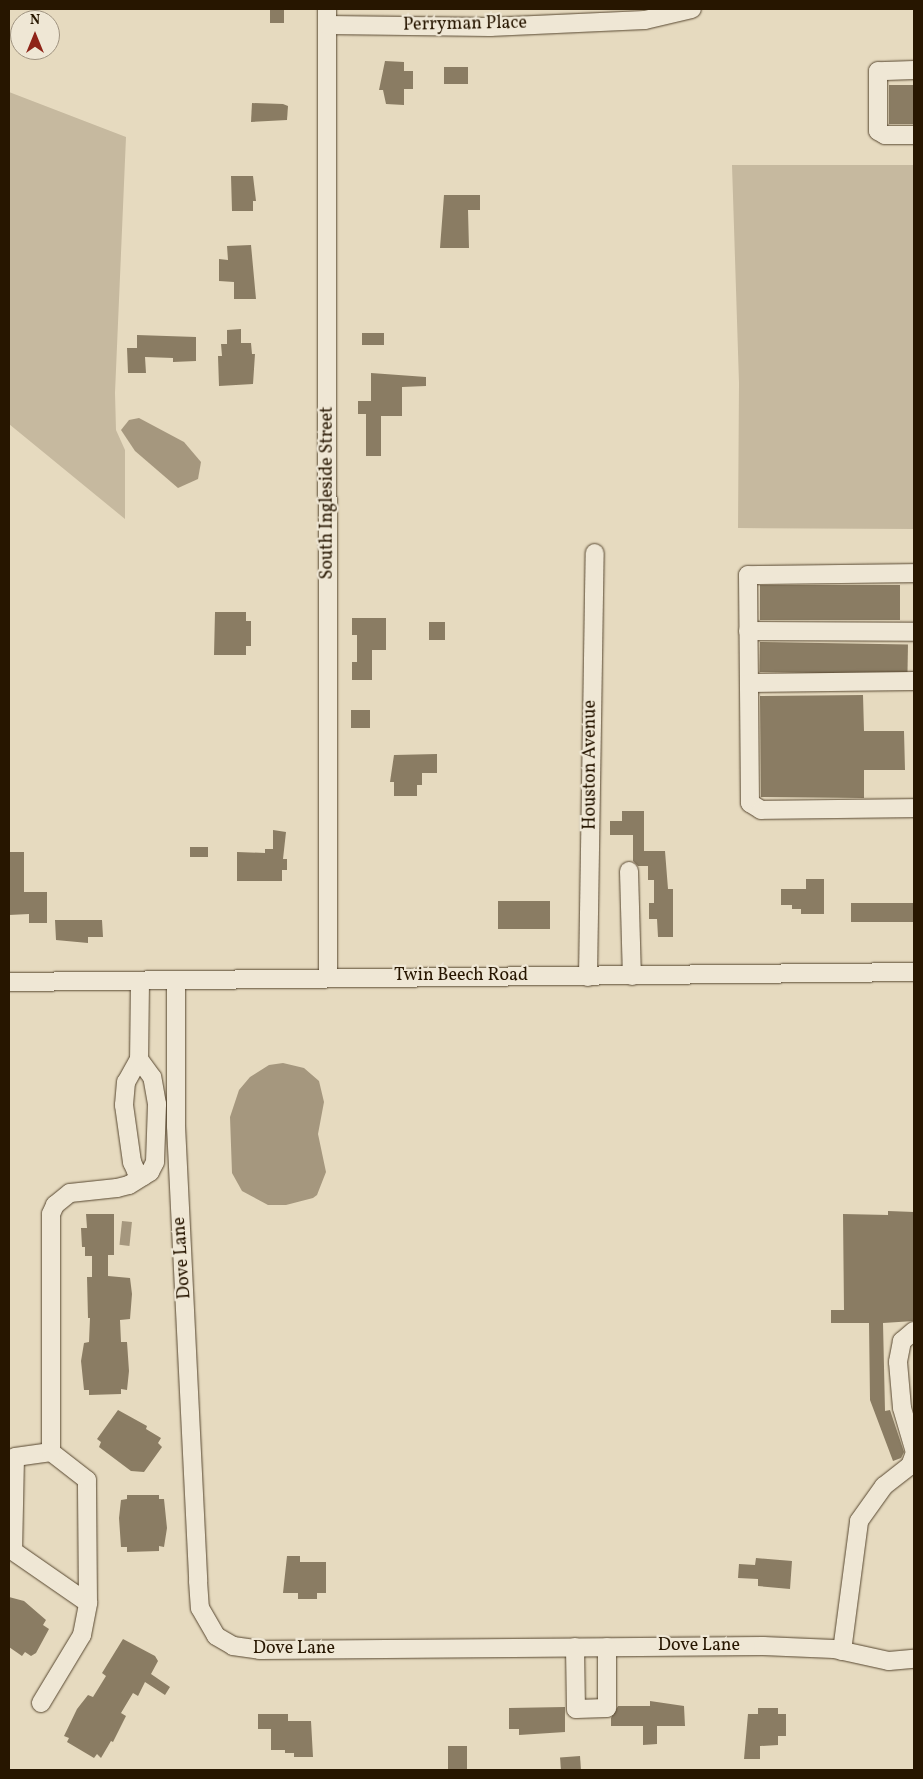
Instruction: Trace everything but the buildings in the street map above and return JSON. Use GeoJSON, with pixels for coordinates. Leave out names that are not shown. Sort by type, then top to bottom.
{"type":"FeatureCollection","features":[{"type":"Feature","properties":{"kind":"street","name":"Perryman Place"},"geometry":{"type":"LineString","coordinates":[[327,17],[490,27],[646,20],[692,9]]}},
{"type":"Feature","properties":{"kind":"street","name":"South Ingleside Street"},"geometry":{"type":"LineString","coordinates":[[327,17],[328,976]]}},
{"type":"Feature","properties":{"kind":"street"},"geometry":{"type":"LineString","coordinates":[[914,70],[878,71],[878,131],[885,135],[914,135]]}},
{"type":"Feature","properties":{"kind":"street","name":"Houston Avenue"},"geometry":{"type":"LineString","coordinates":[[588,977],[595,553]]}},
{"type":"Feature","properties":{"kind":"street"},"geometry":{"type":"LineString","coordinates":[[914,573],[748,575],[750,803],[761,810],[914,808]]}},
{"type":"Feature","properties":{"kind":"street"},"geometry":{"type":"LineString","coordinates":[[748,631],[914,632]]}},
{"type":"Feature","properties":{"kind":"street"},"geometry":{"type":"LineString","coordinates":[[749,683],[914,681]]}},
{"type":"Feature","properties":{"kind":"street"},"geometry":{"type":"LineString","coordinates":[[629,871],[632,976]]}},
{"type":"Feature","properties":{"kind":"street","name":"Twin Beech Road"},"geometry":{"type":"LineString","coordinates":[[9,982],[176,982],[328,976],[588,977],[914,972]]}},
{"type":"Feature","properties":{"kind":"street"},"geometry":{"type":"LineString","coordinates":[[140,982],[139,1059],[126,1082],[124,1105],[132,1162],[136,1171],[143,1176]]}},
{"type":"Feature","properties":{"kind":"street","name":"Dove Lane"},"geometry":{"type":"LineString","coordinates":[[176,982],[176,1126],[198,1582],[200,1608],[209,1628],[224,1643],[260,1650],[763,1646],[842,1651],[888,1661],[914,1659]]}},
{"type":"Feature","properties":{"kind":"street"},"geometry":{"type":"LineString","coordinates":[[51,1452],[51,1214],[54,1205],[70,1193],[117,1188],[143,1176],[155,1162],[157,1104],[152,1077],[139,1059]]}},
{"type":"Feature","properties":{"kind":"street"},"geometry":{"type":"LineString","coordinates":[[914,1331],[902,1341],[898,1362],[902,1408],[914,1449]]}},
{"type":"Feature","properties":{"kind":"street"},"geometry":{"type":"LineString","coordinates":[[41,1703],[82,1635],[88,1603],[87,1480],[51,1452],[15,1457],[13,1551],[88,1603]]}},
{"type":"Feature","properties":{"kind":"street"},"geometry":{"type":"LineString","coordinates":[[842,1651],[860,1521],[884,1486],[910,1466],[914,1455]]}},
{"type":"Feature","properties":{"kind":"street"},"geometry":{"type":"LineString","coordinates":[[575,1647],[576,1709],[607,1708],[607,1647]]}},
{"type":"Feature","properties":{"kind":"shaded area"},"geometry":{"type":"Polygon","coordinates":[[[9,92],[126,137],[115,393],[116,430],[125,450],[125,519],[9,424],[9,92]]]}},
{"type":"Feature","properties":{"kind":"shaded area"},"geometry":{"type":"Polygon","coordinates":[[[732,165],[914,165],[914,529],[738,528],[739,383],[732,165]]]}},
{"type":"Feature","properties":{"kind":"shaded area"},"geometry":{"type":"Polygon","coordinates":[[[139,418],[184,442],[201,462],[198,479],[178,488],[135,451],[121,430],[129,420],[139,418]]]}},
{"type":"Feature","properties":{"kind":"shaded area"},"geometry":{"type":"Polygon","coordinates":[[[283,1063],[304,1068],[319,1081],[324,1102],[318,1134],[326,1172],[317,1195],[313,1198],[286,1205],[268,1205],[242,1191],[232,1173],[230,1117],[239,1090],[250,1077],[269,1065],[283,1063]]]}},
{"type":"Feature","properties":{"kind":"shaded area"},"geometry":{"type":"Polygon","coordinates":[[[122,1221],[132,1222],[129,1246],[119,1245],[122,1221]]]}}]}
